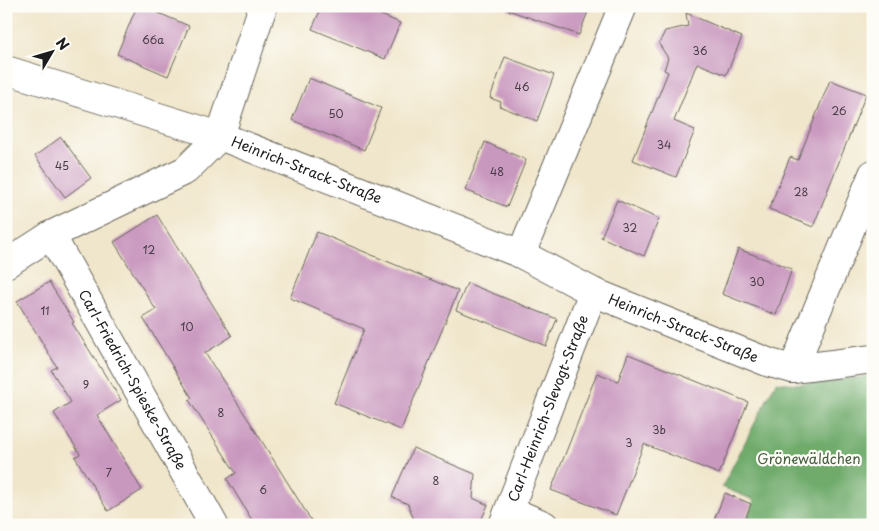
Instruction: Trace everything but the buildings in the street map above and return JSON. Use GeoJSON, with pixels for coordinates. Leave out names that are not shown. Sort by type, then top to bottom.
{"type":"FeatureCollection","features":[{"type":"Feature","properties":{"kind":"street","name":"Heinrich-Strack-Straße"},"geometry":{"type":"LineString","coordinates":[[263,6],[220,136],[521,254],[593,292],[770,363],[793,370],[873,359]]}},
{"type":"Feature","properties":{"kind":"street"},"geometry":{"type":"LineString","coordinates":[[521,254],[623,6]]}},
{"type":"Feature","properties":{"kind":"street"},"geometry":{"type":"LineString","coordinates":[[6,70],[220,136],[186,170],[51,235],[6,264]]}},
{"type":"Feature","properties":{"kind":"street"},"geometry":{"type":"LineString","coordinates":[[793,370],[873,174]]}},
{"type":"Feature","properties":{"kind":"street","name":"Carl-Friedrich-Spieske-Straße"},"geometry":{"type":"LineString","coordinates":[[51,235],[214,525]]}},
{"type":"Feature","properties":{"kind":"street","name":"Carl-Heinrich-Slevogt-Straße"},"geometry":{"type":"LineString","coordinates":[[506,518],[593,292]]}},
{"type":"Feature","properties":{"kind":"street"},"geometry":{"type":"LineString","coordinates":[[506,518],[544,525]]}},
{"type":"Feature","properties":{"kind":"green space","name":"Grönewäldchen"},"geometry":{"type":"Polygon","coordinates":[[[873,376],[873,525],[745,525],[754,500],[722,487],[776,382],[800,384],[873,376]]]}}]}
